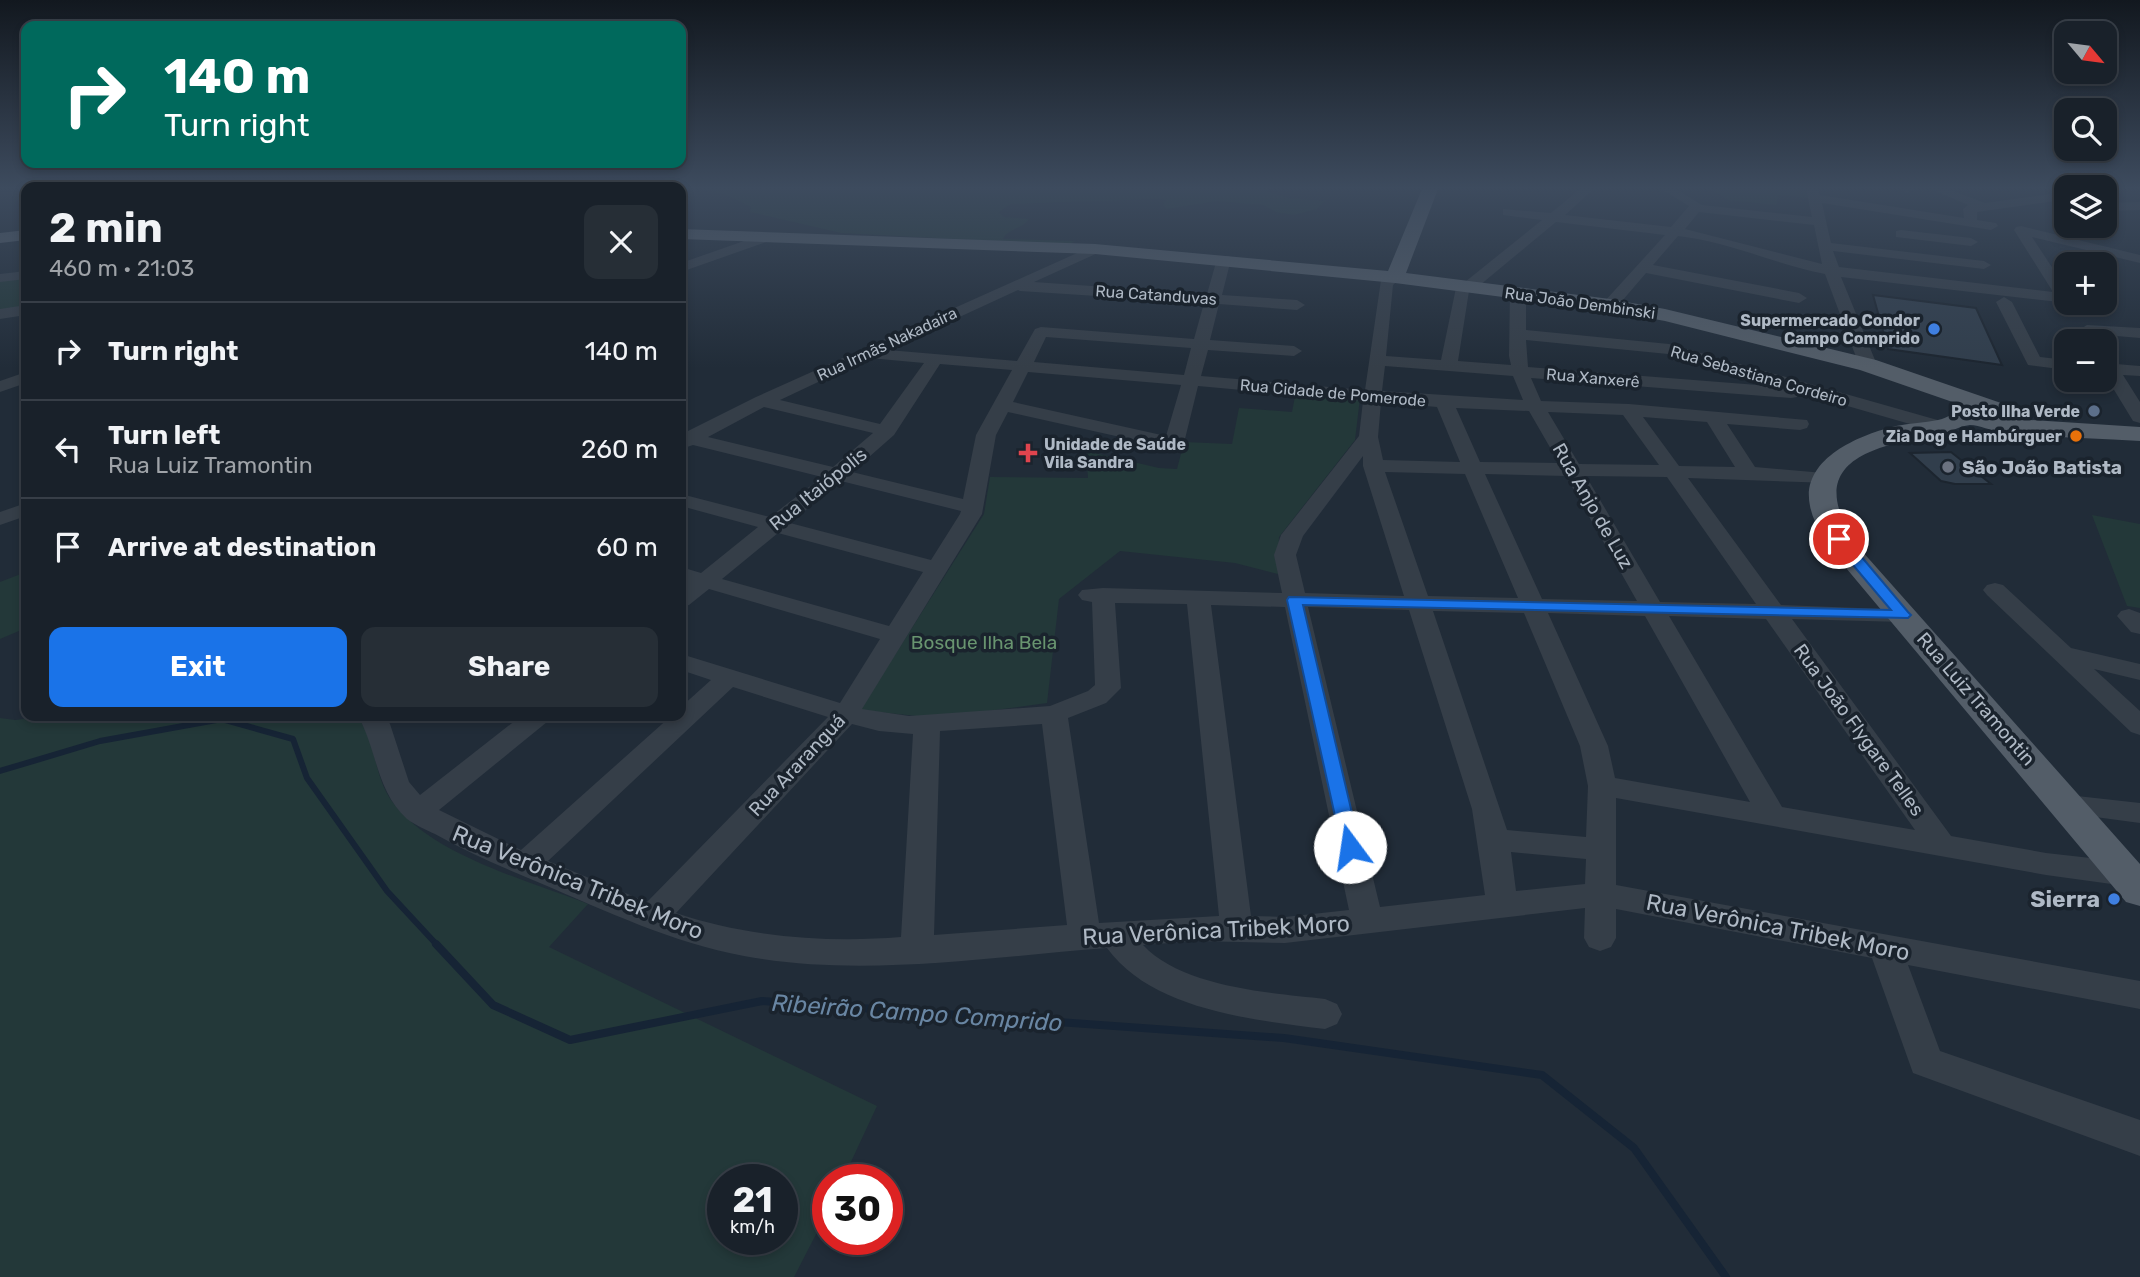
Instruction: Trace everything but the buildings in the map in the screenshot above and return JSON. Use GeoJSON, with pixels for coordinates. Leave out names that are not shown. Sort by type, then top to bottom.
{"type":"FeatureCollection","features":[{"type":"Feature","properties":{"kind":"main road","name":"Rua João Dembinski"},"geometry":{"type":"LineString","coordinates":[[1084,249],[1224,259],[1395,277],[1610,305],[1654,313],[1868,365],[2002,415],[2140,431]]}},
{"type":"Feature","properties":{"kind":"main road"},"geometry":{"type":"LineString","coordinates":[[1395,277],[1406,249]]}},
{"type":"Feature","properties":{"kind":"main road","name":"Rua João Dembinski"},"geometry":{"type":"LineString","coordinates":[[1805,350],[1928,389],[1985,422],[2002,415]]}},
{"type":"Feature","properties":{"kind":"main road"},"geometry":{"type":"LineString","coordinates":[[1824,479],[1829,468],[1840,458],[1872,442],[1924,426],[1958,423],[1968,413]]}},
{"type":"Feature","properties":{"kind":"main road"},"geometry":{"type":"LineString","coordinates":[[1872,442],[2002,415]]}},
{"type":"Feature","properties":{"kind":"main road","name":"Rua Luiz Tramontin"},"geometry":{"type":"LineString","coordinates":[[1824,479],[1824,509],[1833,530],[1851,556],[2133,883]]}},
{"type":"Feature","properties":{"kind":"street"},"geometry":{"type":"LineString","coordinates":[[686,266],[735,249]]}},
{"type":"Feature","properties":{"kind":"street","name":"Rua Irmãs Nakadaira"},"geometry":{"type":"LineString","coordinates":[[686,439],[762,401],[1095,249]]}},
{"type":"Feature","properties":{"kind":"street"},"geometry":{"type":"LineString","coordinates":[[1449,366],[1466,286],[1514,249]]}},
{"type":"Feature","properties":{"kind":"street"},"geometry":{"type":"LineString","coordinates":[[1610,305],[1660,249]]}},
{"type":"Feature","properties":{"kind":"street"},"geometry":{"type":"LineString","coordinates":[[1728,249],[1755,271],[1799,298]]}},
{"type":"Feature","properties":{"kind":"street"},"geometry":{"type":"LineString","coordinates":[[1868,365],[1831,270],[1826,249],[1860,255],[1866,251],[1983,265]]}},
{"type":"Feature","properties":{"kind":"street"},"geometry":{"type":"LineString","coordinates":[[1907,249],[1911,257]]}},
{"type":"Feature","properties":{"kind":"street"},"geometry":{"type":"LineString","coordinates":[[2040,249],[2054,275]]}},
{"type":"Feature","properties":{"kind":"street"},"geometry":{"type":"LineString","coordinates":[[2133,257],[2140,277]]}},
{"type":"Feature","properties":{"kind":"street"},"geometry":{"type":"LineString","coordinates":[[1002,405],[1174,443],[1224,259]]}},
{"type":"Feature","properties":{"kind":"street"},"geometry":{"type":"LineString","coordinates":[[1643,268],[1831,270],[2054,311]]}},
{"type":"Feature","properties":{"kind":"street"},"geometry":{"type":"LineString","coordinates":[[0,278],[21,276]]}},
{"type":"Feature","properties":{"kind":"street"},"geometry":{"type":"LineString","coordinates":[[1395,277],[1387,283],[1368,437],[1373,466],[1487,809],[1494,840],[1502,905]]}},
{"type":"Feature","properties":{"kind":"street","name":"Rua Catanduvas"},"geometry":{"type":"LineString","coordinates":[[1016,286],[1297,305]]}},
{"type":"Feature","properties":{"kind":"street","name":"Rua Anjo de Luz"},"geometry":{"type":"LineString","coordinates":[[1518,293],[1519,372],[1536,407],[1773,817]]}},
{"type":"Feature","properties":{"kind":"street"},"geometry":{"type":"LineString","coordinates":[[2004,302],[2035,367],[2054,366]]}},
{"type":"Feature","properties":{"kind":"street"},"geometry":{"type":"LineString","coordinates":[[0,314],[21,311]]}},
{"type":"Feature","properties":{"kind":"street"},"geometry":{"type":"LineString","coordinates":[[2076,315],[2140,333]]}},
{"type":"Feature","properties":{"kind":"street","name":"Rua Araranguá"},"geometry":{"type":"LineString","coordinates":[[652,917],[846,714],[974,508],[985,440],[1041,332],[1201,344]]}},
{"type":"Feature","properties":{"kind":"street","name":"Rua Sebastiana Cordeiro"},"geometry":{"type":"LineString","coordinates":[[1517,334],[1653,346],[1684,353],[1751,371],[1924,426]]}},
{"type":"Feature","properties":{"kind":"street"},"geometry":{"type":"LineString","coordinates":[[1201,344],[1294,351]]}},
{"type":"Feature","properties":{"kind":"street"},"geometry":{"type":"LineString","coordinates":[[1684,353],[1692,386]]}},
{"type":"Feature","properties":{"kind":"street","name":"Rua Cidade de Pomerode"},"geometry":{"type":"LineString","coordinates":[[867,354],[1444,402],[1629,410],[1800,424]]}},
{"type":"Feature","properties":{"kind":"street"},"geometry":{"type":"LineString","coordinates":[[1599,357],[1605,379]]}},
{"type":"Feature","properties":{"kind":"street","name":"Rua Itaiópolis"},"geometry":{"type":"LineString","coordinates":[[686,596],[887,431],[935,359]]}},
{"type":"Feature","properties":{"kind":"street","name":"Rua Xanxerê"},"geometry":{"type":"LineString","coordinates":[[1377,360],[1786,393],[1810,391]]}},
{"type":"Feature","properties":{"kind":"street"},"geometry":{"type":"LineString","coordinates":[[2117,369],[2140,371]]}},
{"type":"Feature","properties":{"kind":"street"},"geometry":{"type":"LineString","coordinates":[[0,387],[21,379]]}},
{"type":"Feature","properties":{"kind":"street"},"geometry":{"type":"LineString","coordinates":[[2117,382],[2140,417]]}},
{"type":"Feature","properties":{"kind":"street"},"geometry":{"type":"LineString","coordinates":[[762,401],[887,431]]}},
{"type":"Feature","properties":{"kind":"street"},"geometry":{"type":"LineString","coordinates":[[1444,402],[1587,728],[1600,766],[1600,938]]}},
{"type":"Feature","properties":{"kind":"street","name":"Rua João Flygare Telles"},"geometry":{"type":"LineString","coordinates":[[1629,410],[1942,846]]}},
{"type":"Feature","properties":{"kind":"street"},"geometry":{"type":"LineString","coordinates":[[1713,417],[1749,472]]}},
{"type":"Feature","properties":{"kind":"street"},"geometry":{"type":"LineString","coordinates":[[1368,437],[1288,541],[1285,555],[1368,921]]}},
{"type":"Feature","properties":{"kind":"street"},"geometry":{"type":"LineString","coordinates":[[686,440],[974,508]]}},
{"type":"Feature","properties":{"kind":"street"},"geometry":{"type":"LineString","coordinates":[[1373,466],[1749,472],[1824,479]]}},
{"type":"Feature","properties":{"kind":"street"},"geometry":{"type":"LineString","coordinates":[[686,501],[937,569]]}},
{"type":"Feature","properties":{"kind":"street"},"geometry":{"type":"LineString","coordinates":[[0,519],[21,511]]}},
{"type":"Feature","properties":{"kind":"street"},"geometry":{"type":"LineString","coordinates":[[686,575],[895,636]]}},
{"type":"Feature","properties":{"kind":"street"},"geometry":{"type":"LineString","coordinates":[[1995,590],[2067,654],[2140,726]]}},
{"type":"Feature","properties":{"kind":"street"},"geometry":{"type":"LineString","coordinates":[[686,664],[846,714],[879,722],[927,725],[1054,714],[1091,700],[1108,688],[1096,595],[1903,615]]}},
{"type":"Feature","properties":{"kind":"street"},"geometry":{"type":"LineString","coordinates":[[1198,597],[1237,930]]}},
{"type":"Feature","properties":{"kind":"street"},"geometry":{"type":"LineString","coordinates":[[2067,654],[2140,672]]}},
{"type":"Feature","properties":{"kind":"street"},"geometry":{"type":"LineString","coordinates":[[686,717],[729,677]]}},
{"type":"Feature","properties":{"kind":"street"},"geometry":{"type":"LineString","coordinates":[[1054,714],[1100,935],[1149,970],[1167,978],[1258,1005],[1325,1014]]}},
{"type":"Feature","properties":{"kind":"street","name":"Rua Verônica Tribek Moro"},"geometry":{"type":"LineString","coordinates":[[380,721],[397,785],[418,812],[458,835],[652,917],[713,937],[776,948],[846,953],[1196,928],[1285,930],[1599,894],[2140,995]]}},
{"type":"Feature","properties":{"kind":"street"},"geometry":{"type":"LineString","coordinates":[[418,812],[532,721]]}},
{"type":"Feature","properties":{"kind":"street"},"geometry":{"type":"LineString","coordinates":[[525,865],[681,721]]}},
{"type":"Feature","properties":{"kind":"street"},"geometry":{"type":"LineString","coordinates":[[917,950],[927,725]]}},
{"type":"Feature","properties":{"kind":"street"},"geometry":{"type":"LineString","coordinates":[[1602,786],[2133,883]]}},
{"type":"Feature","properties":{"kind":"street"},"geometry":{"type":"LineString","coordinates":[[2068,805],[2140,813]]}},
{"type":"Feature","properties":{"kind":"street"},"geometry":{"type":"LineString","coordinates":[[1494,840],[1600,849]]}},
{"type":"Feature","properties":{"kind":"street"},"geometry":{"type":"LineString","coordinates":[[1885,947],[1926,1062],[2140,1138]]}},
{"type":"Feature","properties":{"kind":"green space"},"geometry":{"type":"Polygon","coordinates":[[[21,278],[21,308],[0,311],[0,281],[21,278]]]}},
{"type":"Feature","properties":{"kind":"green space","name":"Bosque Ilha Bela"},"geometry":{"type":"Polygon","coordinates":[[[1296,391],[1360,398],[1355,440],[1279,537],[1278,574],[1235,563],[1120,551],[1059,599],[1047,703],[935,718],[860,710],[984,514],[990,477],[1088,478],[1086,451],[1159,468],[1177,469],[1184,442],[1232,444],[1239,408],[1292,412],[1296,391]]]}},
{"type":"Feature","properties":{"kind":"green space"},"geometry":{"type":"Polygon","coordinates":[[[2092,515],[2140,524],[2140,608],[2127,606],[2092,515]]]}},
{"type":"Feature","properties":{"kind":"green space"},"geometry":{"type":"Polygon","coordinates":[[[21,574],[21,630],[0,639],[0,582],[21,574]]]}},
{"type":"Feature","properties":{"kind":"green space"},"geometry":{"type":"Polygon","coordinates":[[[0,718],[21,721],[360,721],[368,736],[385,790],[408,819],[454,851],[481,864],[588,904],[549,947],[877,1106],[850,1164],[812,1164],[812,1242],[794,1277],[0,1277],[0,718]]]}},
{"type":"Feature","properties":{"kind":"waterway","name":"Ribeirão Campo Comprido"},"geometry":{"type":"LineString","coordinates":[[0,771],[100,741],[211,721]]}},
{"type":"Feature","properties":{"kind":"waterway","name":"Ribeirão Campo Comprido"},"geometry":{"type":"LineString","coordinates":[[229,721],[293,739],[307,778],[387,891],[438,946]]}},
{"type":"Feature","properties":{"kind":"waterway","name":"Ribeirão Campo Comprido"},"geometry":{"type":"LineString","coordinates":[[436,944],[493,1005],[570,1040],[762,1001],[1284,1038],[1542,1075],[1634,1148],[1726,1277]]}},
{"type":"Feature","properties":{"kind":"place","name":"Supermercado Condor Campo Comprido"},"geometry":{"type":"Point","coordinates":[1934,329]}},
{"type":"Feature","properties":{"kind":"place","name":"Posto Ilha Verde"},"geometry":{"type":"Point","coordinates":[2094,411]}},
{"type":"Feature","properties":{"kind":"place","name":"Zia Dog e Hambúrguer"},"geometry":{"type":"Point","coordinates":[2076,436]}},
{"type":"Feature","properties":{"kind":"place","name":"Unidade de Saúde Vila Sandra"},"geometry":{"type":"Point","coordinates":[1028,453]}},
{"type":"Feature","properties":{"kind":"place","name":"São João Batista"},"geometry":{"type":"Point","coordinates":[1948,467]}},
{"type":"Feature","properties":{"kind":"place","name":"Sierra"},"geometry":{"type":"Point","coordinates":[2114,899]}},
{"type":"Feature","properties":{"kind":"route"},"geometry":{"type":"LineString","coordinates":[[1350,847],[1295,600],[1903,615],[1839,539]]}}]}
